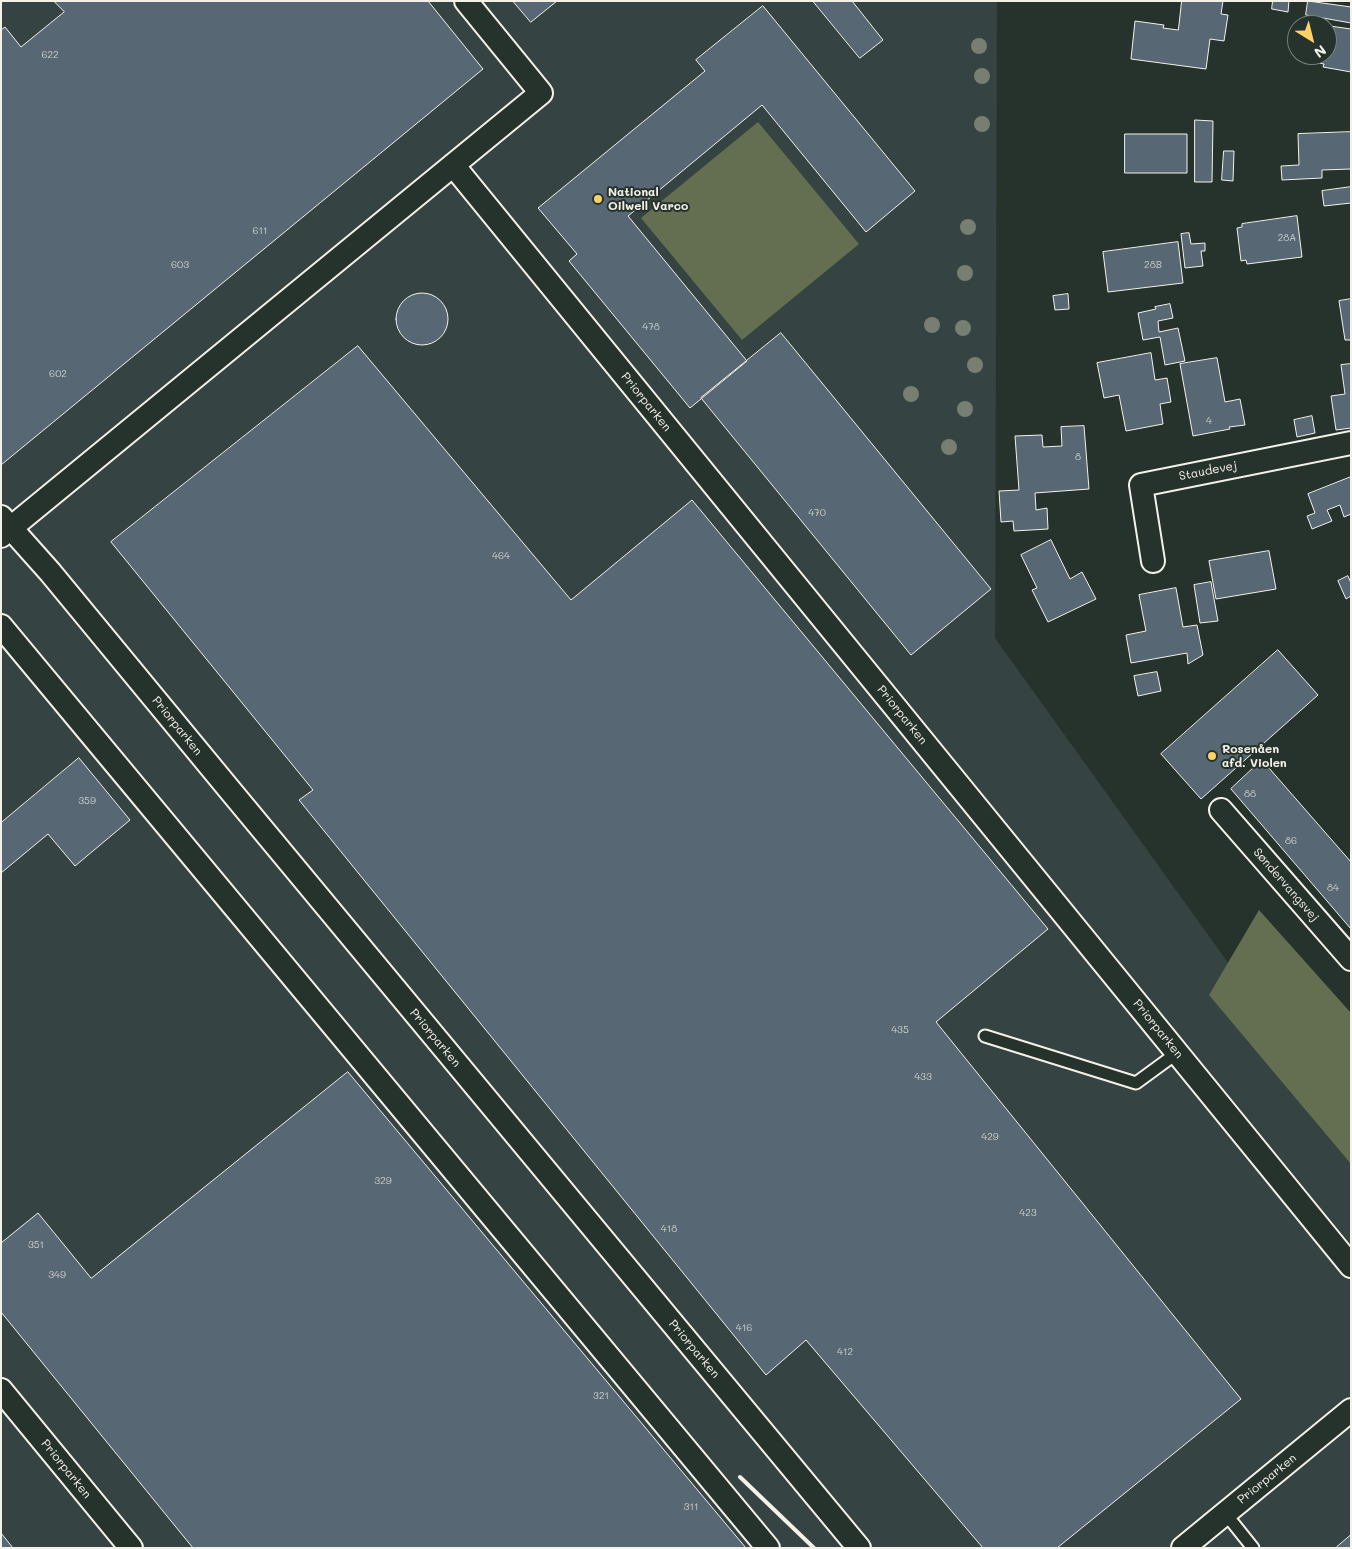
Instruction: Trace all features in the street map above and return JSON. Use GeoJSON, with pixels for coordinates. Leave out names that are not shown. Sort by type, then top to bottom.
{"type":"FeatureCollection","features":[{"type":"Feature","properties":{"kind":"street","name":"Priorparken"},"geometry":{"type":"LineString","coordinates":[[466,1],[541,93],[4,527],[50,572],[859,1548]]}},
{"type":"Feature","properties":{"kind":"street","name":"Priorparken"},"geometry":{"type":"LineString","coordinates":[[453,165],[1351,1266]]}},
{"type":"Feature","properties":{"kind":"street","name":"Staudevej"},"geometry":{"type":"LineString","coordinates":[[1153,560],[1141,485],[1351,443]]}},
{"type":"Feature","properties":{"kind":"street"},"geometry":{"type":"LineString","coordinates":[[1,626],[768,1548]]}},
{"type":"Feature","properties":{"kind":"street","name":"Søndervangsvej"},"geometry":{"type":"LineString","coordinates":[[1221,810],[1351,959]]}},
{"type":"Feature","properties":{"kind":"street","name":"Priorparken"},"geometry":{"type":"LineString","coordinates":[[1,1390],[131,1548]]}},
{"type":"Feature","properties":{"kind":"street","name":"Priorparken"},"geometry":{"type":"LineString","coordinates":[[1183,1548],[1351,1410]]}},
{"type":"Feature","properties":{"kind":"lane"},"geometry":{"type":"LineString","coordinates":[[985,1036],[1136,1083],[1177,1053]]}},
{"type":"Feature","properties":{"kind":"lane"},"geometry":{"type":"LineString","coordinates":[[1225,1513],[1253,1548]]}},
{"type":"Feature","properties":{"kind":"shaded area"},"geometry":{"type":"Polygon","coordinates":[[[1,1],[997,1],[995,638],[1351,1134],[1351,1548],[1,1548],[1,1]]]}},
{"type":"Feature","properties":{"kind":"green space"},"geometry":{"type":"Polygon","coordinates":[[[758,122],[859,244],[742,340],[641,218],[758,122]]]}},
{"type":"Feature","properties":{"kind":"green space"},"geometry":{"type":"Polygon","coordinates":[[[1259,910],[1351,1013],[1351,1164],[1209,995],[1259,910]]]}},
{"type":"Feature","properties":{"kind":"building"},"geometry":{"type":"Polygon","coordinates":[[[54,1],[428,1],[483,69],[1,465],[1,30],[5,27],[21,47],[64,12],[54,1]]]}},
{"type":"Feature","properties":{"kind":"building"},"geometry":{"type":"Polygon","coordinates":[[[513,1],[557,1],[531,22],[513,1]]]}},
{"type":"Feature","properties":{"kind":"building"},"geometry":{"type":"Polygon","coordinates":[[[813,1],[852,1],[883,40],[860,58],[813,1]]]}},
{"type":"Feature","properties":{"kind":"building"},"geometry":{"type":"Polygon","coordinates":[[[1182,1],[1223,1],[1221,14],[1228,15],[1224,41],[1210,39],[1206,69],[1131,59],[1135,21],[1164,25],[1163,28],[1178,30],[1182,1]]]}},
{"type":"Feature","properties":{"kind":"building"},"geometry":{"type":"Polygon","coordinates":[[[1273,1],[1289,1],[1288,12],[1272,9],[1273,1]]]}},
{"type":"Feature","properties":{"kind":"building"},"geometry":{"type":"Polygon","coordinates":[[[1308,1],[1351,7],[1351,23],[1337,21],[1337,15],[1306,15],[1308,1]]]}},
{"type":"Feature","properties":{"kind":"building","name":"National Oilwell Varco"},"geometry":{"type":"Polygon","coordinates":[[[763,6],[915,191],[866,232],[762,105],[628,216],[747,361],[690,408],[569,261],[577,254],[538,208],[705,71],[696,60],[763,6]]]}},
{"type":"Feature","properties":{"kind":"building"},"geometry":{"type":"Polygon","coordinates":[[[1337,27],[1351,29],[1351,72],[1323,67],[1324,65],[1337,65],[1337,27]]]}},
{"type":"Feature","properties":{"kind":"building"},"geometry":{"type":"Polygon","coordinates":[[[1195,120],[1213,121],[1212,182],[1195,182],[1195,120]]]}},
{"type":"Feature","properties":{"kind":"building"},"geometry":{"type":"Polygon","coordinates":[[[1351,132],[1351,169],[1322,170],[1322,178],[1282,180],[1281,166],[1299,165],[1298,134],[1351,132]]]}},
{"type":"Feature","properties":{"kind":"building"},"geometry":{"type":"Polygon","coordinates":[[[1125,134],[1187,134],[1187,173],[1125,173],[1125,134]]]}},
{"type":"Feature","properties":{"kind":"building"},"geometry":{"type":"Polygon","coordinates":[[[1224,151],[1234,151],[1233,181],[1222,180],[1224,151]]]}},
{"type":"Feature","properties":{"kind":"building"},"geometry":{"type":"Polygon","coordinates":[[[1351,187],[1351,203],[1324,206],[1322,191],[1351,187]]]}},
{"type":"Feature","properties":{"kind":"building"},"geometry":{"type":"Polygon","coordinates":[[[1297,216],[1302,257],[1247,264],[1246,260],[1241,261],[1237,228],[1242,227],[1242,224],[1297,216]]]}},
{"type":"Feature","properties":{"kind":"building"},"geometry":{"type":"Polygon","coordinates":[[[1189,233],[1191,244],[1205,243],[1205,251],[1201,251],[1203,266],[1185,268],[1181,234],[1189,233]]]}},
{"type":"Feature","properties":{"kind":"building"},"geometry":{"type":"Polygon","coordinates":[[[1178,242],[1183,283],[1108,292],[1103,252],[1178,242]]]}},
{"type":"Feature","properties":{"kind":"building"},"geometry":{"type":"Polygon","coordinates":[[[422,293],[432,295],[440,301],[446,309],[448,319],[446,329],[440,337],[432,343],[422,345],[412,343],[404,337],[398,329],[396,319],[398,309],[404,301],[412,295],[422,293]]]}},
{"type":"Feature","properties":{"kind":"building"},"geometry":{"type":"Polygon","coordinates":[[[1068,294],[1069,309],[1055,310],[1053,296],[1068,294]]]}},
{"type":"Feature","properties":{"kind":"building"},"geometry":{"type":"Polygon","coordinates":[[[1351,299],[1351,340],[1345,340],[1339,301],[1351,299]]]}},
{"type":"Feature","properties":{"kind":"building"},"geometry":{"type":"Polygon","coordinates":[[[1170,304],[1173,318],[1158,321],[1159,332],[1178,328],[1185,361],[1165,365],[1160,337],[1143,340],[1138,313],[1170,304]]]}},
{"type":"Feature","properties":{"kind":"building"},"geometry":{"type":"Polygon","coordinates":[[[781,333],[991,589],[911,655],[701,398],[781,333]]]}},
{"type":"Feature","properties":{"kind":"building"},"geometry":{"type":"Polygon","coordinates":[[[358,346],[571,600],[692,500],[1048,929],[936,1022],[1241,1399],[1057,1548],[983,1548],[806,1340],[766,1375],[299,800],[313,790],[111,542],[358,346]]]}},
{"type":"Feature","properties":{"kind":"building"},"geometry":{"type":"Polygon","coordinates":[[[1151,353],[1155,380],[1167,378],[1171,402],[1160,404],[1163,424],[1126,431],[1119,395],[1104,398],[1097,363],[1151,353]]]}},
{"type":"Feature","properties":{"kind":"building"},"geometry":{"type":"Polygon","coordinates":[[[1217,358],[1225,402],[1240,399],[1245,425],[1193,436],[1180,364],[1217,358]]]}},
{"type":"Feature","properties":{"kind":"building"},"geometry":{"type":"Polygon","coordinates":[[[1351,364],[1351,428],[1336,430],[1331,396],[1345,394],[1341,365],[1351,364]]]}},
{"type":"Feature","properties":{"kind":"building"},"geometry":{"type":"Polygon","coordinates":[[[1312,416],[1315,433],[1297,437],[1294,420],[1312,416]]]}},
{"type":"Feature","properties":{"kind":"building"},"geometry":{"type":"Polygon","coordinates":[[[1084,426],[1089,489],[1035,493],[1036,510],[1047,508],[1048,529],[1014,531],[1013,521],[1001,522],[999,491],[1019,490],[1015,436],[1042,435],[1043,447],[1062,446],[1061,427],[1084,426]]]}},
{"type":"Feature","properties":{"kind":"building"},"geometry":{"type":"Polygon","coordinates":[[[1351,477],[1351,514],[1344,517],[1340,505],[1327,510],[1332,521],[1312,529],[1307,516],[1315,513],[1308,494],[1351,477]]]}},
{"type":"Feature","properties":{"kind":"building"},"geometry":{"type":"Polygon","coordinates":[[[1051,540],[1070,579],[1082,572],[1096,599],[1048,622],[1032,590],[1037,588],[1021,555],[1051,540]]]}},
{"type":"Feature","properties":{"kind":"building"},"geometry":{"type":"Polygon","coordinates":[[[1269,551],[1276,589],[1216,599],[1209,561],[1269,551]]]}},
{"type":"Feature","properties":{"kind":"building"},"geometry":{"type":"Polygon","coordinates":[[[1348,576],[1351,583],[1351,596],[1346,599],[1338,581],[1348,576]]]}},
{"type":"Feature","properties":{"kind":"building"},"geometry":{"type":"Polygon","coordinates":[[[1211,582],[1218,621],[1200,623],[1194,585],[1211,582]]]}},
{"type":"Feature","properties":{"kind":"building"},"geometry":{"type":"Polygon","coordinates":[[[1176,588],[1183,627],[1197,625],[1203,655],[1188,664],[1187,653],[1131,663],[1126,635],[1146,631],[1139,595],[1176,588]]]}},
{"type":"Feature","properties":{"kind":"building"},"geometry":{"type":"Polygon","coordinates":[[[1278,650],[1318,695],[1201,799],[1161,754],[1278,650]]]}},
{"type":"Feature","properties":{"kind":"building"},"geometry":{"type":"Polygon","coordinates":[[[1157,672],[1161,691],[1138,696],[1134,676],[1157,672]]]}},
{"type":"Feature","properties":{"kind":"building"},"geometry":{"type":"Polygon","coordinates":[[[79,758],[130,820],[75,866],[48,834],[1,873],[1,823],[79,758]]]}},
{"type":"Feature","properties":{"kind":"building"},"geometry":{"type":"Polygon","coordinates":[[[1262,760],[1351,862],[1351,929],[1231,789],[1262,760]]]}},
{"type":"Feature","properties":{"kind":"building"},"geometry":{"type":"Polygon","coordinates":[[[348,1072],[746,1548],[193,1548],[1,1312],[1,1243],[38,1213],[91,1278],[348,1072]]]}},
{"type":"Feature","properties":{"kind":"building"},"geometry":{"type":"Polygon","coordinates":[[[1,1533],[13,1548],[1,1548],[1,1533]]]}},
{"type":"Feature","properties":{"kind":"building"},"geometry":{"type":"Polygon","coordinates":[[[1351,1535],[1351,1548],[1337,1547],[1351,1535]]]}},
{"type":"Feature","properties":{"kind":"railway"},"geometry":{"type":"LineString","coordinates":[[740,1477],[814,1548]]}},
{"type":"Feature","properties":{"kind":"place","name":"National Oilwell Varco"},"geometry":{"type":"Point","coordinates":[598,199]}},
{"type":"Feature","properties":{"kind":"place","name":"Rosenåen afd. Violen"},"geometry":{"type":"Point","coordinates":[1212,756]}}]}
